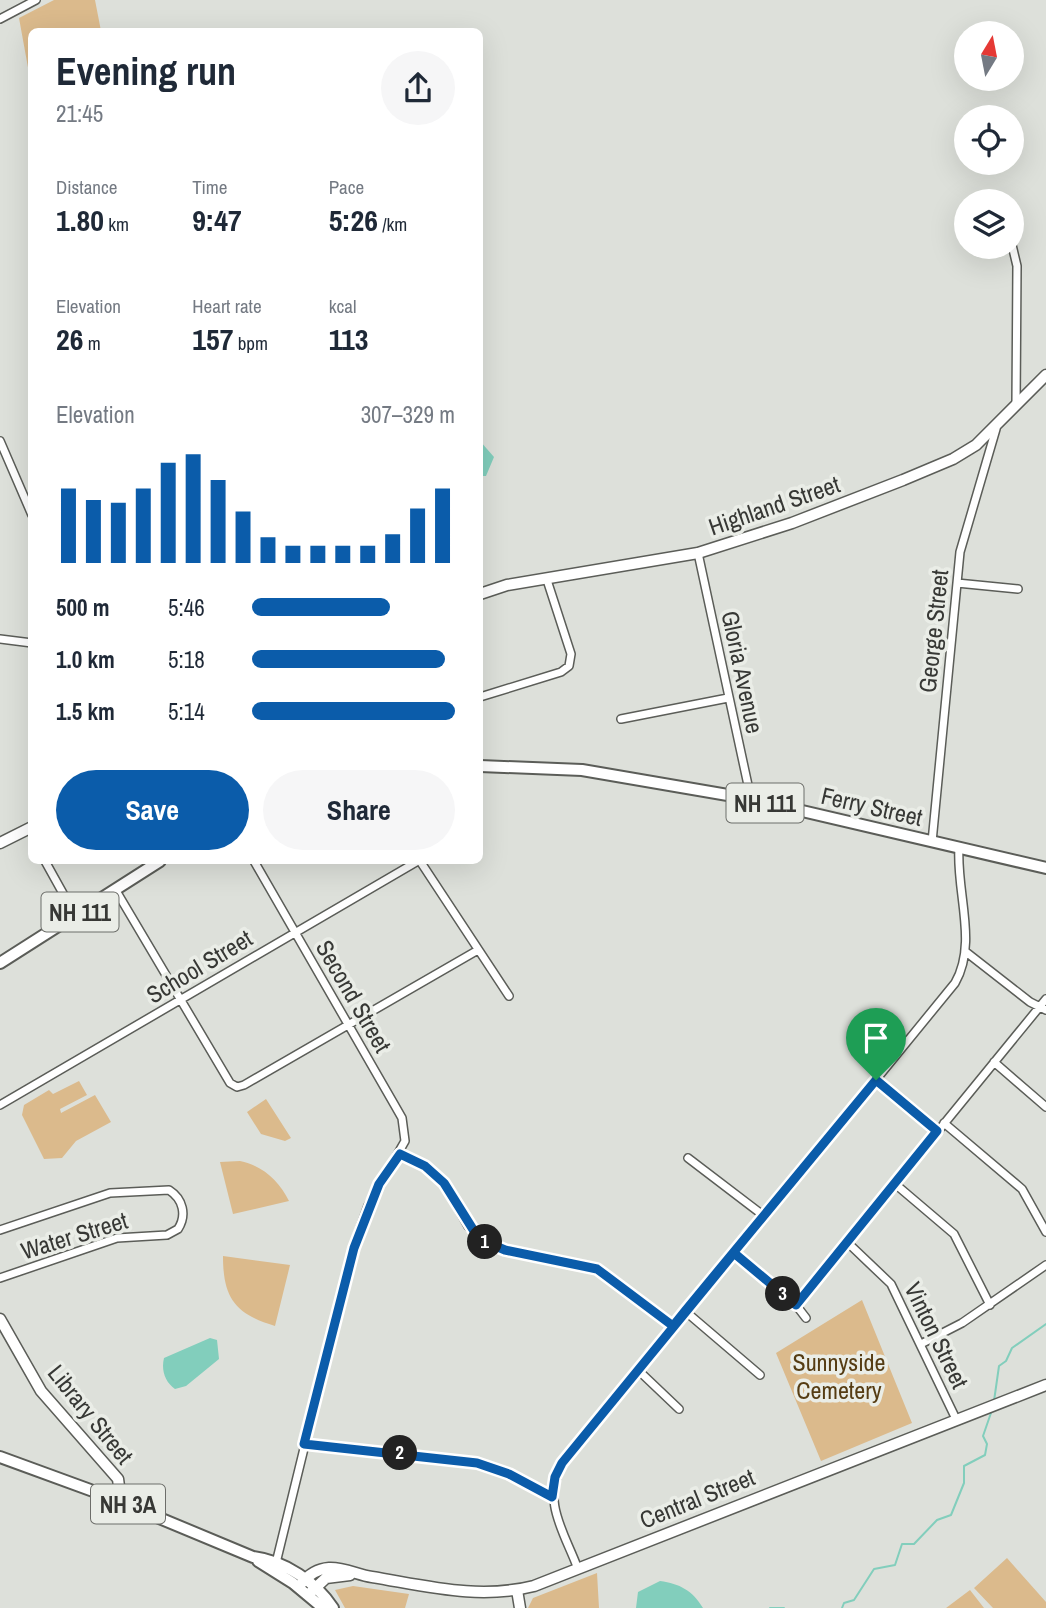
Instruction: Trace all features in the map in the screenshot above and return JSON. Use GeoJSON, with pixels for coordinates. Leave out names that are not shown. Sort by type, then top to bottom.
{"type":"FeatureCollection","features":[{"type":"Feature","properties":{"kind":"main road","name":"Ferry Street"},"geometry":{"type":"LineString","coordinates":[[483,766],[582,770],[751,799],[1046,868]]}},
{"type":"Feature","properties":{"kind":"main road","name":"NH 111"},"geometry":{"type":"LineString","coordinates":[[0,963],[155,864]]}},
{"type":"Feature","properties":{"kind":"main road","name":"NH 3A"},"geometry":{"type":"LineString","coordinates":[[0,1457],[121,1502],[253,1557],[302,1583]]}},
{"type":"Feature","properties":{"kind":"main road","name":"NH 3A"},"geometry":{"type":"LineString","coordinates":[[253,1557],[276,1563],[333,1608]]}},
{"type":"Feature","properties":{"kind":"main road","name":"NH 3A"},"geometry":{"type":"LineString","coordinates":[[312,1591],[323,1608]]}},
{"type":"Feature","properties":{"kind":"street"},"geometry":{"type":"LineString","coordinates":[[0,19],[36,0]]}},
{"type":"Feature","properties":{"kind":"street"},"geometry":{"type":"LineString","coordinates":[[1015,259],[1016,404]]}},
{"type":"Feature","properties":{"kind":"street","name":"Highland Street"},"geometry":{"type":"LineString","coordinates":[[483,592],[698,553],[792,523],[962,454],[996,429],[1016,404],[1046,375]]}},
{"type":"Feature","properties":{"kind":"street","name":"George Street"},"geometry":{"type":"LineString","coordinates":[[932,842],[960,552],[996,429]]}},
{"type":"Feature","properties":{"kind":"street"},"geometry":{"type":"LineString","coordinates":[[0,443],[28,506]]}},
{"type":"Feature","properties":{"kind":"street","name":"Gloria Avenue"},"geometry":{"type":"LineString","coordinates":[[698,553],[751,799]]}},
{"type":"Feature","properties":{"kind":"street"},"geometry":{"type":"LineString","coordinates":[[483,696],[561,672],[569,666],[571,654],[547,580]]}},
{"type":"Feature","properties":{"kind":"street"},"geometry":{"type":"LineString","coordinates":[[957,583],[1018,589]]}},
{"type":"Feature","properties":{"kind":"street"},"geometry":{"type":"LineString","coordinates":[[0,639],[28,642]]}},
{"type":"Feature","properties":{"kind":"street"},"geometry":{"type":"LineString","coordinates":[[621,719],[728,698]]}},
{"type":"Feature","properties":{"kind":"street"},"geometry":{"type":"LineString","coordinates":[[0,843],[28,832]]}},
{"type":"Feature","properties":{"kind":"street"},"geometry":{"type":"LineString","coordinates":[[578,1569],[552,1497],[555,1477],[562,1463],[950,990],[963,969],[966,952],[958,870],[959,848]]}},
{"type":"Feature","properties":{"kind":"street"},"geometry":{"type":"LineString","coordinates":[[47,864],[75,915]]}},
{"type":"Feature","properties":{"kind":"street","name":"Second Street"},"geometry":{"type":"LineString","coordinates":[[256,864],[402,1118],[406,1132],[400,1154]]}},
{"type":"Feature","properties":{"kind":"street","name":"School Street"},"geometry":{"type":"LineString","coordinates":[[0,1105],[414,864]]}},
{"type":"Feature","properties":{"kind":"street"},"geometry":{"type":"LineString","coordinates":[[421,864],[509,996]]}},
{"type":"Feature","properties":{"kind":"street"},"geometry":{"type":"LineString","coordinates":[[116,889],[230,1083],[237,1087],[350,1027],[478,950]]}},
{"type":"Feature","properties":{"kind":"street"},"geometry":{"type":"LineString","coordinates":[[966,952],[1042,1009]]}},
{"type":"Feature","properties":{"kind":"street"},"geometry":{"type":"LineString","coordinates":[[796,1305],[994,1062],[1042,1009],[1046,999]]}},
{"type":"Feature","properties":{"kind":"street"},"geometry":{"type":"LineString","coordinates":[[994,1062],[1046,1107]]}},
{"type":"Feature","properties":{"kind":"street"},"geometry":{"type":"LineString","coordinates":[[876,1080],[937,1131]]}},
{"type":"Feature","properties":{"kind":"street"},"geometry":{"type":"LineString","coordinates":[[944,1123],[1022,1189],[1046,1232]]}},
{"type":"Feature","properties":{"kind":"street"},"geometry":{"type":"LineString","coordinates":[[276,1563],[354,1248],[379,1184],[400,1154],[425,1166],[444,1183],[479,1239],[505,1250],[597,1269],[673,1326]]}},
{"type":"Feature","properties":{"kind":"street"},"geometry":{"type":"LineString","coordinates":[[688,1158],[764,1216]]}},
{"type":"Feature","properties":{"kind":"street"},"geometry":{"type":"LineString","coordinates":[[894,1183],[954,1234],[990,1305]]}},
{"type":"Feature","properties":{"kind":"street","name":"Water Street"},"geometry":{"type":"LineString","coordinates":[[0,1230],[117,1192],[163,1189],[175,1194],[182,1208],[181,1223],[173,1233],[117,1238],[0,1278]]}},
{"type":"Feature","properties":{"kind":"street","name":"Vinton Street"},"geometry":{"type":"LineString","coordinates":[[847,1242],[891,1284],[956,1419]]}},
{"type":"Feature","properties":{"kind":"street"},"geometry":{"type":"LineString","coordinates":[[734,1253],[796,1305],[806,1318]]}},
{"type":"Feature","properties":{"kind":"street"},"geometry":{"type":"LineString","coordinates":[[921,1344],[990,1305],[1046,1265]]}},
{"type":"Feature","properties":{"kind":"street"},"geometry":{"type":"LineString","coordinates":[[685,1311],[760,1375]]}},
{"type":"Feature","properties":{"kind":"street","name":"Library Street"},"geometry":{"type":"LineString","coordinates":[[0,1319],[41,1391],[113,1472],[121,1485],[121,1502]]}},
{"type":"Feature","properties":{"kind":"street"},"geometry":{"type":"LineString","coordinates":[[638,1370],[679,1409]]}},
{"type":"Feature","properties":{"kind":"street","name":"Central Street"},"geometry":{"type":"LineString","coordinates":[[302,1583],[328,1568],[465,1593],[517,1590],[578,1569],[1046,1385]]}},
{"type":"Feature","properties":{"kind":"street"},"geometry":{"type":"LineString","coordinates":[[304,1444],[477,1463],[509,1474],[552,1497]]}},
{"type":"Feature","properties":{"kind":"street","name":"Central Street"},"geometry":{"type":"LineString","coordinates":[[312,1591],[331,1576],[355,1574]]}},
{"type":"Feature","properties":{"kind":"street"},"geometry":{"type":"LineString","coordinates":[[517,1590],[520,1608]]}},
{"type":"Feature","properties":{"kind":"green space"},"geometry":{"type":"Polygon","coordinates":[[[54,0],[95,0],[100,28],[28,28],[28,68],[19,18],[54,0]]]}},
{"type":"Feature","properties":{"kind":"green space"},"geometry":{"type":"Polygon","coordinates":[[[79,1081],[87,1095],[60,1109],[61,1113],[95,1095],[111,1122],[76,1141],[62,1158],[44,1159],[22,1115],[24,1105],[49,1090],[53,1094],[79,1081]]]}},
{"type":"Feature","properties":{"kind":"green space"},"geometry":{"type":"Polygon","coordinates":[[[266,1099],[291,1138],[285,1141],[261,1134],[247,1112],[266,1099]]]}},
{"type":"Feature","properties":{"kind":"green space"},"geometry":{"type":"Polygon","coordinates":[[[240,1161],[269,1175],[289,1201],[233,1214],[220,1162],[240,1161]]]}},
{"type":"Feature","properties":{"kind":"green space"},"geometry":{"type":"Polygon","coordinates":[[[223,1256],[290,1265],[275,1326],[250,1316],[234,1302],[225,1283],[223,1256]]]}},
{"type":"Feature","properties":{"kind":"green space","name":"Sunnyside Cemetery"},"geometry":{"type":"Polygon","coordinates":[[[862,1300],[912,1423],[821,1461],[776,1353],[862,1300]]]}},
{"type":"Feature","properties":{"kind":"green space"},"geometry":{"type":"Polygon","coordinates":[[[1007,1558],[1046,1602],[1046,1608],[993,1608],[974,1588],[1007,1558]]]}},
{"type":"Feature","properties":{"kind":"green space"},"geometry":{"type":"Polygon","coordinates":[[[597,1573],[599,1608],[528,1608],[533,1598],[597,1573]]]}},
{"type":"Feature","properties":{"kind":"green space"},"geometry":{"type":"Polygon","coordinates":[[[353,1586],[409,1594],[405,1608],[345,1608],[335,1590],[353,1586]]]}},
{"type":"Feature","properties":{"kind":"green space"},"geometry":{"type":"Polygon","coordinates":[[[970,1590],[984,1608],[946,1608],[970,1590]]]}},
{"type":"Feature","properties":{"kind":"shaded area"},"geometry":{"type":"Polygon","coordinates":[[[483,444],[494,457],[486,476],[483,476],[483,444]]]}},
{"type":"Feature","properties":{"kind":"shaded area"},"geometry":{"type":"Polygon","coordinates":[[[210,1338],[217,1340],[219,1359],[186,1386],[175,1389],[165,1375],[164,1358],[210,1338]]]}},
{"type":"Feature","properties":{"kind":"shaded area"},"geometry":{"type":"Polygon","coordinates":[[[660,1581],[685,1589],[703,1608],[636,1608],[638,1592],[660,1581]]]}},
{"type":"Feature","properties":{"kind":"waterway"},"geometry":{"type":"LineString","coordinates":[[994,1401],[999,1366],[1006,1361],[1012,1348],[1046,1324]]}},
{"type":"Feature","properties":{"kind":"waterway"},"geometry":{"type":"LineString","coordinates":[[842,1608],[844,1603],[854,1600],[874,1569],[895,1565],[902,1544],[914,1544],[937,1520],[951,1515],[964,1483],[964,1466],[985,1455],[987,1444],[983,1436],[992,1410]]}},
{"type":"Feature","properties":{"kind":"waterway"},"geometry":{"type":"LineString","coordinates":[[770,1608],[784,1608]]}},
{"type":"Feature","properties":{"kind":"route"},"geometry":{"type":"LineString","coordinates":[[876,1080],[937,1131],[796,1305],[734,1253],[562,1463],[552,1486],[552,1497],[509,1474],[477,1463],[304,1444],[354,1248],[368,1206],[379,1184],[400,1154],[418,1161],[444,1183],[479,1239],[505,1250],[597,1269],[614,1279],[673,1326],[685,1311],[876,1080]]}}]}
